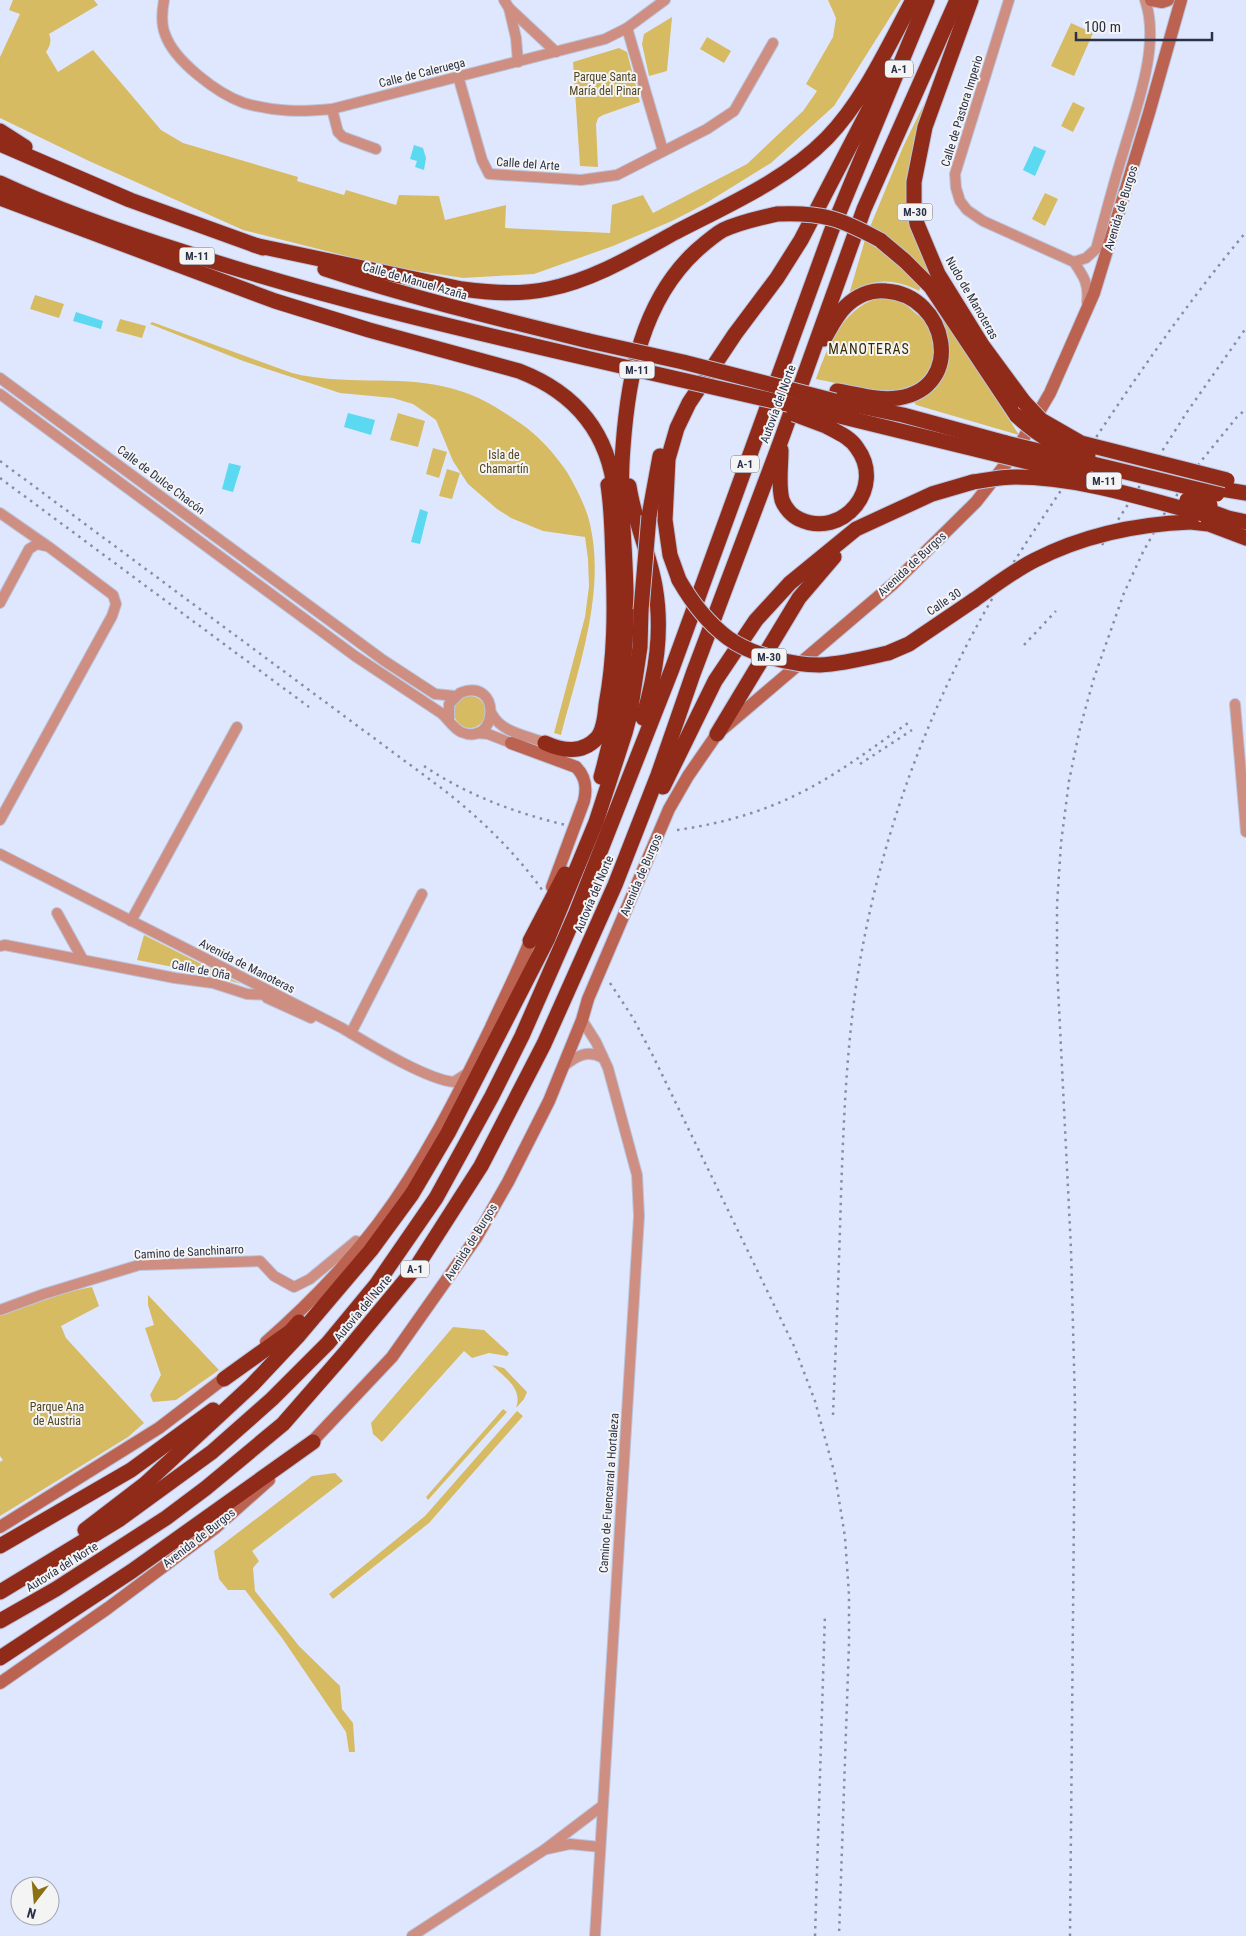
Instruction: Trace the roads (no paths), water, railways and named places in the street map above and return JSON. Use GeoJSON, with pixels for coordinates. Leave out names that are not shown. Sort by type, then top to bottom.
{"type":"FeatureCollection","features":[{"type":"Feature","properties":{"kind":"highway","name":"Autovía del Norte"},"geometry":{"type":"LineString","coordinates":[[0,1621],[41,1598],[166,1518],[284,1424],[417,1266],[481,1166],[544,1044],[616,885],[658,776],[693,674],[780,442],[864,209],[957,0]]}},
{"type":"Feature","properties":{"kind":"highway","name":"Nudo de Manoteras"},"geometry":{"type":"LineString","coordinates":[[971,0],[925,127],[914,182],[914,204],[917,224],[938,274],[1020,410],[1069,438]]}},
{"type":"Feature","properties":{"kind":"highway","name":"Autovía del Norte"},"geometry":{"type":"LineString","coordinates":[[0,1592],[120,1519],[212,1452],[272,1399],[328,1343],[376,1285],[436,1198],[492,1096],[522,1036],[576,913],[672,668],[827,241],[922,2]]}},
{"type":"Feature","properties":{"kind":"highway"},"geometry":{"type":"LineString","coordinates":[[254,245],[462,289],[487,292],[532,292],[577,280],[618,263],[718,211],[776,178],[809,154],[827,138],[846,114],[922,2]]}},
{"type":"Feature","properties":{"kind":"highway","name":"M-30"},"geometry":{"type":"LineString","coordinates":[[677,428],[688,403],[792,255],[922,2]]}},
{"type":"Feature","properties":{"kind":"highway"},"geometry":{"type":"LineString","coordinates":[[0,131],[48,165]]}},
{"type":"Feature","properties":{"kind":"highway","name":"Calle de Manuel Azaña"},"geometry":{"type":"LineString","coordinates":[[0,144],[130,200],[381,288],[448,307],[683,362],[833,408]]}},
{"type":"Feature","properties":{"kind":"highway","name":"M-11"},"geometry":{"type":"LineString","coordinates":[[0,183],[158,244],[311,291],[382,310],[586,358],[607,368],[777,409],[833,408],[903,415],[1002,449],[1220,498]]}},
{"type":"Feature","properties":{"kind":"highway"},"geometry":{"type":"LineString","coordinates":[[0,189],[16,190]]}},
{"type":"Feature","properties":{"kind":"highway"},"geometry":{"type":"LineString","coordinates":[[0,198],[266,298],[369,330],[519,371],[538,378],[569,399],[580,409],[601,442],[612,474],[624,564]]}},
{"type":"Feature","properties":{"kind":"highway"},"geometry":{"type":"LineString","coordinates":[[514,1002],[596,797],[616,722],[626,640],[622,448],[630,390],[640,345],[660,298],[673,274],[721,231],[757,218],[777,214],[800,213],[829,217],[850,224],[880,240],[905,261],[931,288],[1005,399],[1020,410],[1040,430],[1072,446],[1219,481],[1220,498],[1228,518],[1246,522]]}},
{"type":"Feature","properties":{"kind":"highway"},"geometry":{"type":"LineString","coordinates":[[158,244],[179,258],[310,312]]}},
{"type":"Feature","properties":{"kind":"highway"},"geometry":{"type":"LineString","coordinates":[[780,442],[780,483],[783,502],[793,516],[808,524],[823,524],[836,520],[850,512],[861,500],[868,480],[866,464],[857,447],[844,435],[833,408],[878,398],[898,398],[917,392],[930,382],[939,367],[942,355],[938,327],[925,309],[912,298],[902,293],[884,290],[861,295],[849,303],[837,317],[805,373]]}},
{"type":"Feature","properties":{"kind":"highway"},"geometry":{"type":"LineString","coordinates":[[621,800],[649,697],[658,652],[655,585],[634,513],[627,461],[630,390]]}},
{"type":"Feature","properties":{"kind":"highway"},"geometry":{"type":"LineString","coordinates":[[224,1380],[290,1331],[412,1194],[470,1093],[514,1002],[548,938],[608,789],[625,733],[640,647],[641,610],[649,516],[660,455],[667,437],[677,428]]}},
{"type":"Feature","properties":{"kind":"highway","name":"Calle 30"},"geometry":{"type":"LineString","coordinates":[[677,428],[668,458],[665,520],[670,554],[679,580],[693,601],[728,638],[747,648],[788,662],[821,665],[856,661],[888,653],[909,644],[1034,560],[1082,540],[1138,526],[1220,498]]}},
{"type":"Feature","properties":{"kind":"highway","name":"Calle 30"},"geometry":{"type":"LineString","coordinates":[[1069,438],[1220,498]]}},
{"type":"Feature","properties":{"kind":"highway"},"geometry":{"type":"LineString","coordinates":[[545,743],[563,750],[576,750],[586,747],[598,736],[606,705],[614,657],[614,589],[612,508],[601,442]]}},
{"type":"Feature","properties":{"kind":"highway","name":"M-11"},"geometry":{"type":"LineString","coordinates":[[1002,449],[1072,456],[1220,498]]}},
{"type":"Feature","properties":{"kind":"highway"},"geometry":{"type":"LineString","coordinates":[[1055,455],[1220,498],[1246,512]]}},
{"type":"Feature","properties":{"kind":"highway"},"geometry":{"type":"LineString","coordinates":[[641,822],[652,810],[715,681],[756,620],[790,583],[856,529],[932,494],[973,482],[1006,477],[1039,478],[1090,486],[1156,501],[1220,498],[1246,500]]}},
{"type":"Feature","properties":{"kind":"highway"},"geometry":{"type":"LineString","coordinates":[[1220,498],[1246,530]]}},
{"type":"Feature","properties":{"kind":"highway","name":"Calle 30"},"geometry":{"type":"LineString","coordinates":[[1220,498],[1209,524],[1246,538]]}},
{"type":"Feature","properties":{"kind":"highway"},"geometry":{"type":"LineString","coordinates":[[717,734],[799,598],[830,560],[884,517]]}},
{"type":"Feature","properties":{"kind":"highway"},"geometry":{"type":"LineString","coordinates":[[530,941],[567,870]]}},
{"type":"Feature","properties":{"kind":"highway"},"geometry":{"type":"LineString","coordinates":[[0,1592],[100,1520],[145,1484],[252,1385],[299,1336],[366,1247]]}},
{"type":"Feature","properties":{"kind":"highway"},"geometry":{"type":"LineString","coordinates":[[0,1546],[131,1470],[211,1412],[299,1336]]}},
{"type":"Feature","properties":{"kind":"highway"},"geometry":{"type":"LineString","coordinates":[[0,1658],[132,1571],[314,1442]]}},
{"type":"Feature","properties":{"kind":"highway"},"geometry":{"type":"LineString","coordinates":[[0,1632],[23,1617],[41,1598]]}},
{"type":"Feature","properties":{"kind":"street","name":"Calle de Caleruega"},"geometry":{"type":"LineString","coordinates":[[164,0],[162,22],[164,33],[170,46],[189,68],[220,91],[243,102],[273,110],[303,112],[332,109],[605,39],[627,28],[665,0]]}},
{"type":"Feature","properties":{"kind":"street","name":"Calle de Pastora Imperio"},"geometry":{"type":"LineString","coordinates":[[1009,0],[955,174],[956,188],[960,201],[967,210],[983,221],[1074,262]]}},
{"type":"Feature","properties":{"kind":"street","name":"Avenida de Burgos"},"geometry":{"type":"LineString","coordinates":[[1074,262],[1086,258],[1096,249],[1135,110],[1146,68],[1149,46],[1150,29],[1145,0]]}},
{"type":"Feature","properties":{"kind":"street"},"geometry":{"type":"LineString","coordinates":[[1152,0],[1162,2],[1168,0]]}},
{"type":"Feature","properties":{"kind":"street","name":"Avenida de Burgos"},"geometry":{"type":"LineString","coordinates":[[0,1683],[108,1608],[214,1528],[314,1442],[392,1357],[460,1262],[508,1182],[549,1101],[582,1020],[588,999],[669,809],[688,776],[717,734],[893,584],[976,502],[1016,452],[1050,393],[1094,293],[1182,0]]}},
{"type":"Feature","properties":{"kind":"street"},"geometry":{"type":"LineString","coordinates":[[507,4],[556,52]]}},
{"type":"Feature","properties":{"kind":"street"},"geometry":{"type":"LineString","coordinates":[[507,4],[516,38],[518,62]]}},
{"type":"Feature","properties":{"kind":"street"},"geometry":{"type":"LineString","coordinates":[[627,28],[663,151]]}},
{"type":"Feature","properties":{"kind":"street","name":"Calle del Arte"},"geometry":{"type":"LineString","coordinates":[[458,76],[482,160],[489,174],[581,180],[617,175],[707,129],[734,110],[773,43]]}},
{"type":"Feature","properties":{"kind":"street"},"geometry":{"type":"LineString","coordinates":[[332,109],[338,132],[343,137],[376,149]]}},
{"type":"Feature","properties":{"kind":"street"},"geometry":{"type":"LineString","coordinates":[[1074,262],[1088,288],[1086,308]]}},
{"type":"Feature","properties":{"kind":"street","name":"Calle de Dulce Chacón"},"geometry":{"type":"LineString","coordinates":[[0,378],[362,645],[428,690],[443,696],[455,696]]}},
{"type":"Feature","properties":{"kind":"street","name":"Calle de Dulce Chacón"},"geometry":{"type":"LineString","coordinates":[[0,394],[355,656],[449,720]]}},
{"type":"Feature","properties":{"kind":"street"},"geometry":{"type":"LineString","coordinates":[[22,410],[29,399]]}},
{"type":"Feature","properties":{"kind":"street"},"geometry":{"type":"LineString","coordinates":[[99,466],[106,455]]}},
{"type":"Feature","properties":{"kind":"street"},"geometry":{"type":"LineString","coordinates":[[0,513],[113,595],[116,604],[112,616],[0,820]]}},
{"type":"Feature","properties":{"kind":"street"},"geometry":{"type":"LineString","coordinates":[[185,530],[193,519]]}},
{"type":"Feature","properties":{"kind":"street"},"geometry":{"type":"LineString","coordinates":[[0,603],[29,549],[37,544],[49,547]]}},
{"type":"Feature","properties":{"kind":"street"},"geometry":{"type":"LineString","coordinates":[[270,592],[277,582]]}},
{"type":"Feature","properties":{"kind":"street"},"geometry":{"type":"LineString","coordinates":[[355,656],[362,645]]}},
{"type":"Feature","properties":{"kind":"street"},"geometry":{"type":"LineString","coordinates":[[366,1247],[378,1224],[441,1127],[470,1070],[530,941],[567,849],[586,791],[582,773],[576,768],[488,734],[460,732],[449,720],[449,704],[455,696],[464,691],[479,693],[490,704],[492,714],[504,728],[545,743]]}},
{"type":"Feature","properties":{"kind":"street"},"geometry":{"type":"LineString","coordinates":[[1235,704],[1241,716],[1246,832]]}},
{"type":"Feature","properties":{"kind":"street"},"geometry":{"type":"LineString","coordinates":[[477,733],[487,725],[492,714]]}},
{"type":"Feature","properties":{"kind":"street"},"geometry":{"type":"LineString","coordinates":[[132,921],[237,727]]}},
{"type":"Feature","properties":{"kind":"street","name":"Avenida de Manoteras"},"geometry":{"type":"LineString","coordinates":[[0,854],[312,1012],[434,1077],[446,1086],[451,1094],[441,1127]]}},
{"type":"Feature","properties":{"kind":"street"},"geometry":{"type":"LineString","coordinates":[[239,975],[262,995],[297,1013],[351,1033],[422,894]]}},
{"type":"Feature","properties":{"kind":"street"},"geometry":{"type":"LineString","coordinates":[[57,913],[83,960]]}},
{"type":"Feature","properties":{"kind":"street","name":"Calle de Oña"},"geometry":{"type":"LineString","coordinates":[[0,946],[174,978],[206,982],[247,994],[271,995],[298,1008],[312,1012]]}},
{"type":"Feature","properties":{"kind":"street","name":"Camino de Fuencarral a Hortaleza"},"geometry":{"type":"LineString","coordinates":[[582,1020],[596,1042],[608,1068],[637,1175],[639,1216],[595,1936]]}},
{"type":"Feature","properties":{"kind":"street"},"geometry":{"type":"LineString","coordinates":[[563,1067],[572,1059],[588,1053],[597,1054],[603,1058]]}},
{"type":"Feature","properties":{"kind":"street","name":"Avenida de Manoteras"},"geometry":{"type":"LineString","coordinates":[[434,1077],[454,1082],[470,1070]]}},
{"type":"Feature","properties":{"kind":"street","name":"Camino de Sanchinarro"},"geometry":{"type":"LineString","coordinates":[[0,1310],[44,1294],[139,1265],[260,1261],[274,1276],[294,1286],[310,1279],[356,1242],[366,1247]]}},
{"type":"Feature","properties":{"kind":"street"},"geometry":{"type":"LineString","coordinates":[[0,1527],[159,1428],[224,1380]]}},
{"type":"Feature","properties":{"kind":"street"},"geometry":{"type":"LineString","coordinates":[[412,1936],[544,1850],[602,1806]]}},
{"type":"Feature","properties":{"kind":"street"},"geometry":{"type":"LineString","coordinates":[[544,1850],[570,1844],[600,1847]]}},
{"type":"Feature","properties":{"kind":"water"},"geometry":{"type":"Polygon","coordinates":[[[414,145],[423,148],[426,158],[424,170],[415,167],[417,161],[410,159],[414,145]]]}},
{"type":"Feature","properties":{"kind":"water"},"geometry":{"type":"Polygon","coordinates":[[[1034,146],[1046,151],[1035,176],[1023,170],[1034,146]]]}},
{"type":"Feature","properties":{"kind":"water"},"geometry":{"type":"Polygon","coordinates":[[[76,312],[103,321],[101,329],[73,321],[76,312]]]}},
{"type":"Feature","properties":{"kind":"water"},"geometry":{"type":"Polygon","coordinates":[[[348,413],[375,420],[371,435],[344,427],[348,413]]]}},
{"type":"Feature","properties":{"kind":"water"},"geometry":{"type":"Polygon","coordinates":[[[229,463],[241,466],[233,492],[222,489],[229,463]]]}},
{"type":"Feature","properties":{"kind":"water"},"geometry":{"type":"Polygon","coordinates":[[[420,509],[428,512],[420,544],[411,542],[420,509]]]}},
{"type":"Feature","properties":{"kind":"railway"},"geometry":{"type":"LineString","coordinates":[[833,1415],[843,1133],[853,1011],[862,950],[883,858],[912,769],[948,682],[969,640],[1012,564],[1160,345],[1246,232]]}},
{"type":"Feature","properties":{"kind":"railway"},"geometry":{"type":"LineString","coordinates":[[1102,545],[1187,412],[1246,328]]}},
{"type":"Feature","properties":{"kind":"railway"},"geometry":{"type":"LineString","coordinates":[[1070,1936],[1075,1404],[1071,1249],[1057,967],[1057,905],[1061,843],[1069,781],[1080,728],[1094,678],[1124,593],[1143,552],[1167,509],[1202,460],[1237,417],[1246,409]]}},
{"type":"Feature","properties":{"kind":"railway"},"geometry":{"type":"LineString","coordinates":[[0,461],[440,787],[495,835],[543,891]]}},
{"type":"Feature","properties":{"kind":"railway"},"geometry":{"type":"LineString","coordinates":[[0,478],[309,707]]}},
{"type":"Feature","properties":{"kind":"railway"},"geometry":{"type":"LineString","coordinates":[[1024,645],[1056,611]]}},
{"type":"Feature","properties":{"kind":"railway"},"geometry":{"type":"LineString","coordinates":[[677,830],[739,817],[784,801],[840,770],[908,723]]}},
{"type":"Feature","properties":{"kind":"railway"},"geometry":{"type":"LineString","coordinates":[[860,764],[912,730]]}},
{"type":"Feature","properties":{"kind":"railway"},"geometry":{"type":"LineString","coordinates":[[424,766],[457,786],[492,802],[528,815],[566,825]]}},
{"type":"Feature","properties":{"kind":"railway"},"geometry":{"type":"LineString","coordinates":[[610,983],[633,1018],[653,1056],[794,1346],[815,1401],[835,1475],[845,1537],[849,1595],[839,1936]]}},
{"type":"Feature","properties":{"kind":"railway"},"geometry":{"type":"LineString","coordinates":[[815,1936],[825,1614]]}},
{"type":"Feature","properties":{"kind":"district","name":"MANOTERAS"},"geometry":{"type":"Point","coordinates":[869,349]}},
{"type":"Feature","properties":{"kind":"park label","name":"Parque Santa María del Pinar"},"geometry":{"type":"Point","coordinates":[605,84]}},
{"type":"Feature","properties":{"kind":"park label","name":"Isla de Chamartín"},"geometry":{"type":"Point","coordinates":[504,462]}},
{"type":"Feature","properties":{"kind":"park label","name":"Parque Ana de Austria"},"geometry":{"type":"Point","coordinates":[57,1414]}}]}
